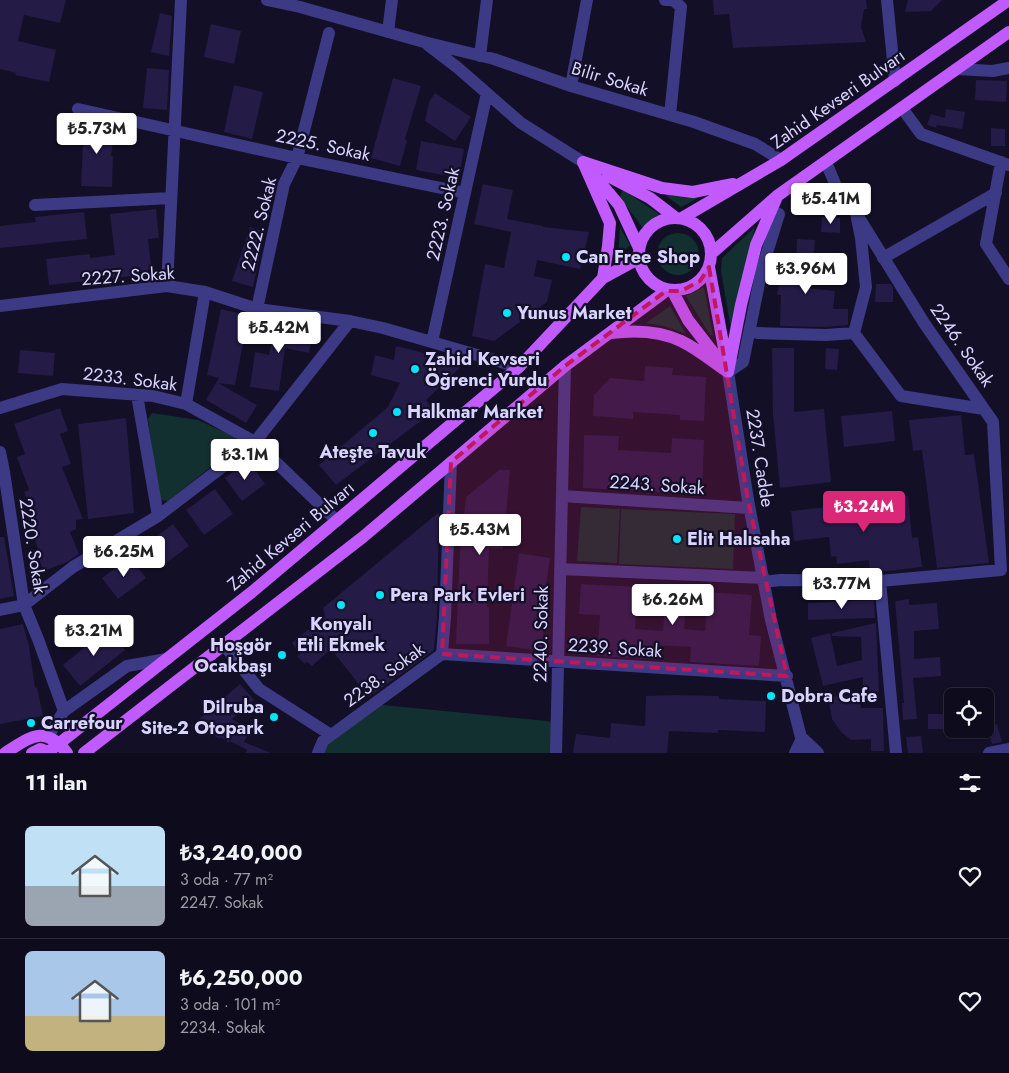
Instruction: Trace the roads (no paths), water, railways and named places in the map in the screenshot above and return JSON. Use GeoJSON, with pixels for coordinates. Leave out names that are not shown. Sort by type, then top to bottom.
{"type":"FeatureCollection","features":[{"type":"Feature","properties":{"kind":"main road","name":"Zahid Kevseri Bulvarı"},"geometry":{"type":"LineString","coordinates":[[679,218],[781,160],[1009,0]]}},
{"type":"Feature","properties":{"kind":"main road"},"geometry":{"type":"LineString","coordinates":[[712,253],[777,196],[1009,32]]}},
{"type":"Feature","properties":{"kind":"main road"},"geometry":{"type":"LineString","coordinates":[[583,162],[662,188],[693,192],[748,180]]}},
{"type":"Feature","properties":{"kind":"main road"},"geometry":{"type":"LineString","coordinates":[[583,162],[650,198],[679,218],[693,222],[702,230],[708,239],[712,253],[709,267],[700,281],[681,291],[670,291],[648,279],[642,270],[638,253],[619,205],[583,162]]}},
{"type":"Feature","properties":{"kind":"main road"},"geometry":{"type":"LineString","coordinates":[[583,162],[610,223],[603,278]]}},
{"type":"Feature","properties":{"kind":"main road"},"geometry":{"type":"LineString","coordinates":[[728,372],[741,305],[756,245],[777,196]]}},
{"type":"Feature","properties":{"kind":"main road"},"geometry":{"type":"LineString","coordinates":[[638,253],[642,238],[652,226],[666,219],[679,218]]}},
{"type":"Feature","properties":{"kind":"main road","name":"Zahid Kevseri Bulvarı"},"geometry":{"type":"LineString","coordinates":[[55,751],[166,659],[252,592],[520,367],[603,278],[638,253]]}},
{"type":"Feature","properties":{"kind":"main road"},"geometry":{"type":"LineString","coordinates":[[709,267],[728,372]]}},
{"type":"Feature","properties":{"kind":"main road"},"geometry":{"type":"LineString","coordinates":[[670,291],[688,320],[728,372]]}},
{"type":"Feature","properties":{"kind":"main road"},"geometry":{"type":"LineString","coordinates":[[84,753],[363,536],[564,366],[670,291]]}},
{"type":"Feature","properties":{"kind":"main road"},"geometry":{"type":"LineString","coordinates":[[610,334],[631,331],[655,334],[681,341],[728,372]]}},
{"type":"Feature","properties":{"kind":"main road"},"geometry":{"type":"LineString","coordinates":[[102,753],[113,731]]}},
{"type":"Feature","properties":{"kind":"main road"},"geometry":{"type":"LineString","coordinates":[[5,753],[34,736],[48,736],[55,751]]}},
{"type":"Feature","properties":{"kind":"main road"},"geometry":{"type":"LineString","coordinates":[[32,753],[40,749],[55,751]]}},
{"type":"Feature","properties":{"kind":"street"},"geometry":{"type":"LineString","coordinates":[[167,286],[181,0]]}},
{"type":"Feature","properties":{"kind":"street","name":"Bilir Sokak"},"geometry":{"type":"LineString","coordinates":[[267,0],[290,3],[424,42],[494,58],[571,86],[670,115],[754,144],[781,160]]}},
{"type":"Feature","properties":{"kind":"street"},"geometry":{"type":"LineString","coordinates":[[388,32],[392,0]]}},
{"type":"Feature","properties":{"kind":"street"},"geometry":{"type":"LineString","coordinates":[[480,56],[487,0]]}},
{"type":"Feature","properties":{"kind":"street"},"geometry":{"type":"LineString","coordinates":[[571,86],[587,0]]}},
{"type":"Feature","properties":{"kind":"street"},"geometry":{"type":"LineString","coordinates":[[665,0],[673,0],[682,7],[670,115]]}},
{"type":"Feature","properties":{"kind":"street"},"geometry":{"type":"LineString","coordinates":[[887,0],[895,81]]}},
{"type":"Feature","properties":{"kind":"street","name":"2222. Sokak"},"geometry":{"type":"LineString","coordinates":[[257,309],[284,184],[297,158],[329,33]]}},
{"type":"Feature","properties":{"kind":"street"},"geometry":{"type":"LineString","coordinates":[[424,42],[458,68],[521,123],[583,162]]}},
{"type":"Feature","properties":{"kind":"street"},"geometry":{"type":"LineString","coordinates":[[956,69],[993,71],[1009,68]]}},
{"type":"Feature","properties":{"kind":"street","name":"2223. Sokak"},"geometry":{"type":"LineString","coordinates":[[432,342],[487,93]]}},
{"type":"Feature","properties":{"kind":"street"},"geometry":{"type":"LineString","coordinates":[[902,108],[921,134],[1005,163],[996,192],[986,244],[1009,278]]}},
{"type":"Feature","properties":{"kind":"street","name":"2225. Sokak"},"geometry":{"type":"LineString","coordinates":[[78,109],[465,193]]}},
{"type":"Feature","properties":{"kind":"street","name":"2246. Sokak"},"geometry":{"type":"LineString","coordinates":[[826,162],[838,191],[856,214],[924,323],[993,422],[1004,532],[1001,570],[880,581]]}},
{"type":"Feature","properties":{"kind":"street"},"geometry":{"type":"LineString","coordinates":[[883,258],[996,192]]}},
{"type":"Feature","properties":{"kind":"street"},"geometry":{"type":"LineString","coordinates":[[35,205],[171,198]]}},
{"type":"Feature","properties":{"kind":"street"},"geometry":{"type":"LineString","coordinates":[[728,372],[743,362],[762,269],[779,214]]}},
{"type":"Feature","properties":{"kind":"street","name":"2246. Sokak"},"geometry":{"type":"LineString","coordinates":[[854,333],[866,287],[861,238],[856,214]]}},
{"type":"Feature","properties":{"kind":"street","name":"2227. Sokak"},"geometry":{"type":"LineString","coordinates":[[0,306],[167,286],[205,292],[257,309],[383,328],[520,367]]}},
{"type":"Feature","properties":{"kind":"street"},"geometry":{"type":"LineString","coordinates":[[186,404],[205,292]]}},
{"type":"Feature","properties":{"kind":"street"},"geometry":{"type":"LineString","coordinates":[[0,610],[24,605],[73,567],[158,516],[255,442],[350,322]]}},
{"type":"Feature","properties":{"kind":"street"},"geometry":{"type":"LineString","coordinates":[[757,333],[826,335],[854,333],[901,396],[984,409]]}},
{"type":"Feature","properties":{"kind":"street","name":"2240. Sokak"},"geometry":{"type":"LineString","coordinates":[[556,753],[564,366]]}},
{"type":"Feature","properties":{"kind":"street","name":"2237. Cadde"},"geometry":{"type":"LineString","coordinates":[[728,372],[749,508],[771,620],[787,676],[805,753]]}},
{"type":"Feature","properties":{"kind":"street","name":"2233. Sokak"},"geometry":{"type":"LineString","coordinates":[[0,408],[62,389],[153,396],[186,404],[255,442],[337,521]]}},
{"type":"Feature","properties":{"kind":"street"},"geometry":{"type":"LineString","coordinates":[[137,395],[158,516]]}},
{"type":"Feature","properties":{"kind":"street","name":"2220. Sokak"},"geometry":{"type":"LineString","coordinates":[[0,452],[24,605],[64,711]]}},
{"type":"Feature","properties":{"kind":"street","name":"2238. Sokak"},"geometry":{"type":"LineString","coordinates":[[318,753],[323,741],[442,654],[451,462]]}},
{"type":"Feature","properties":{"kind":"street","name":"2243. Sokak"},"geometry":{"type":"LineString","coordinates":[[562,496],[749,508]]}},
{"type":"Feature","properties":{"kind":"street"},"geometry":{"type":"LineString","coordinates":[[560,569],[764,580],[880,581],[896,753]]}},
{"type":"Feature","properties":{"kind":"street"},"geometry":{"type":"LineString","coordinates":[[224,645],[259,689],[331,735]]}},
{"type":"Feature","properties":{"kind":"street","name":"2239. Sokak"},"geometry":{"type":"LineString","coordinates":[[442,654],[787,676]]}},
{"type":"Feature","properties":{"kind":"street"},"geometry":{"type":"LineString","coordinates":[[48,736],[64,711],[127,666],[166,659]]}},
{"type":"Feature","properties":{"kind":"street"},"geometry":{"type":"LineString","coordinates":[[795,753],[802,738],[818,753]]}},
{"type":"Feature","properties":{"kind":"street"},"geometry":{"type":"LineString","coordinates":[[989,753],[1009,749]]}},
{"type":"Feature","properties":{"kind":"place","name":"Can Free Shop"},"geometry":{"type":"Point","coordinates":[566,257]}},
{"type":"Feature","properties":{"kind":"place","name":"Yunus Market"},"geometry":{"type":"Point","coordinates":[507,313]}},
{"type":"Feature","properties":{"kind":"place","name":"Zahid Kevseri Öğrenci Yurdu"},"geometry":{"type":"Point","coordinates":[415,369]}},
{"type":"Feature","properties":{"kind":"place","name":"Halkmar Market"},"geometry":{"type":"Point","coordinates":[397,412]}},
{"type":"Feature","properties":{"kind":"place","name":"Ateşte Tavuk"},"geometry":{"type":"Point","coordinates":[373,433]}},
{"type":"Feature","properties":{"kind":"place","name":"Elit Halısaha"},"geometry":{"type":"Point","coordinates":[677,539]}},
{"type":"Feature","properties":{"kind":"place","name":"Pera Park Evleri"},"geometry":{"type":"Point","coordinates":[380,595]}},
{"type":"Feature","properties":{"kind":"place","name":"Konyalı Etli Ekmek"},"geometry":{"type":"Point","coordinates":[341,605]}},
{"type":"Feature","properties":{"kind":"place","name":"Hoşgör Ocakbaşı"},"geometry":{"type":"Point","coordinates":[282,655]}},
{"type":"Feature","properties":{"kind":"place","name":"Dobra Cafe"},"geometry":{"type":"Point","coordinates":[771,696]}},
{"type":"Feature","properties":{"kind":"place","name":"Dilruba Site-2 Otopark"},"geometry":{"type":"Point","coordinates":[274,717]}},
{"type":"Feature","properties":{"kind":"place","name":"Carrefour"},"geometry":{"type":"Point","coordinates":[31,723]}}]}
